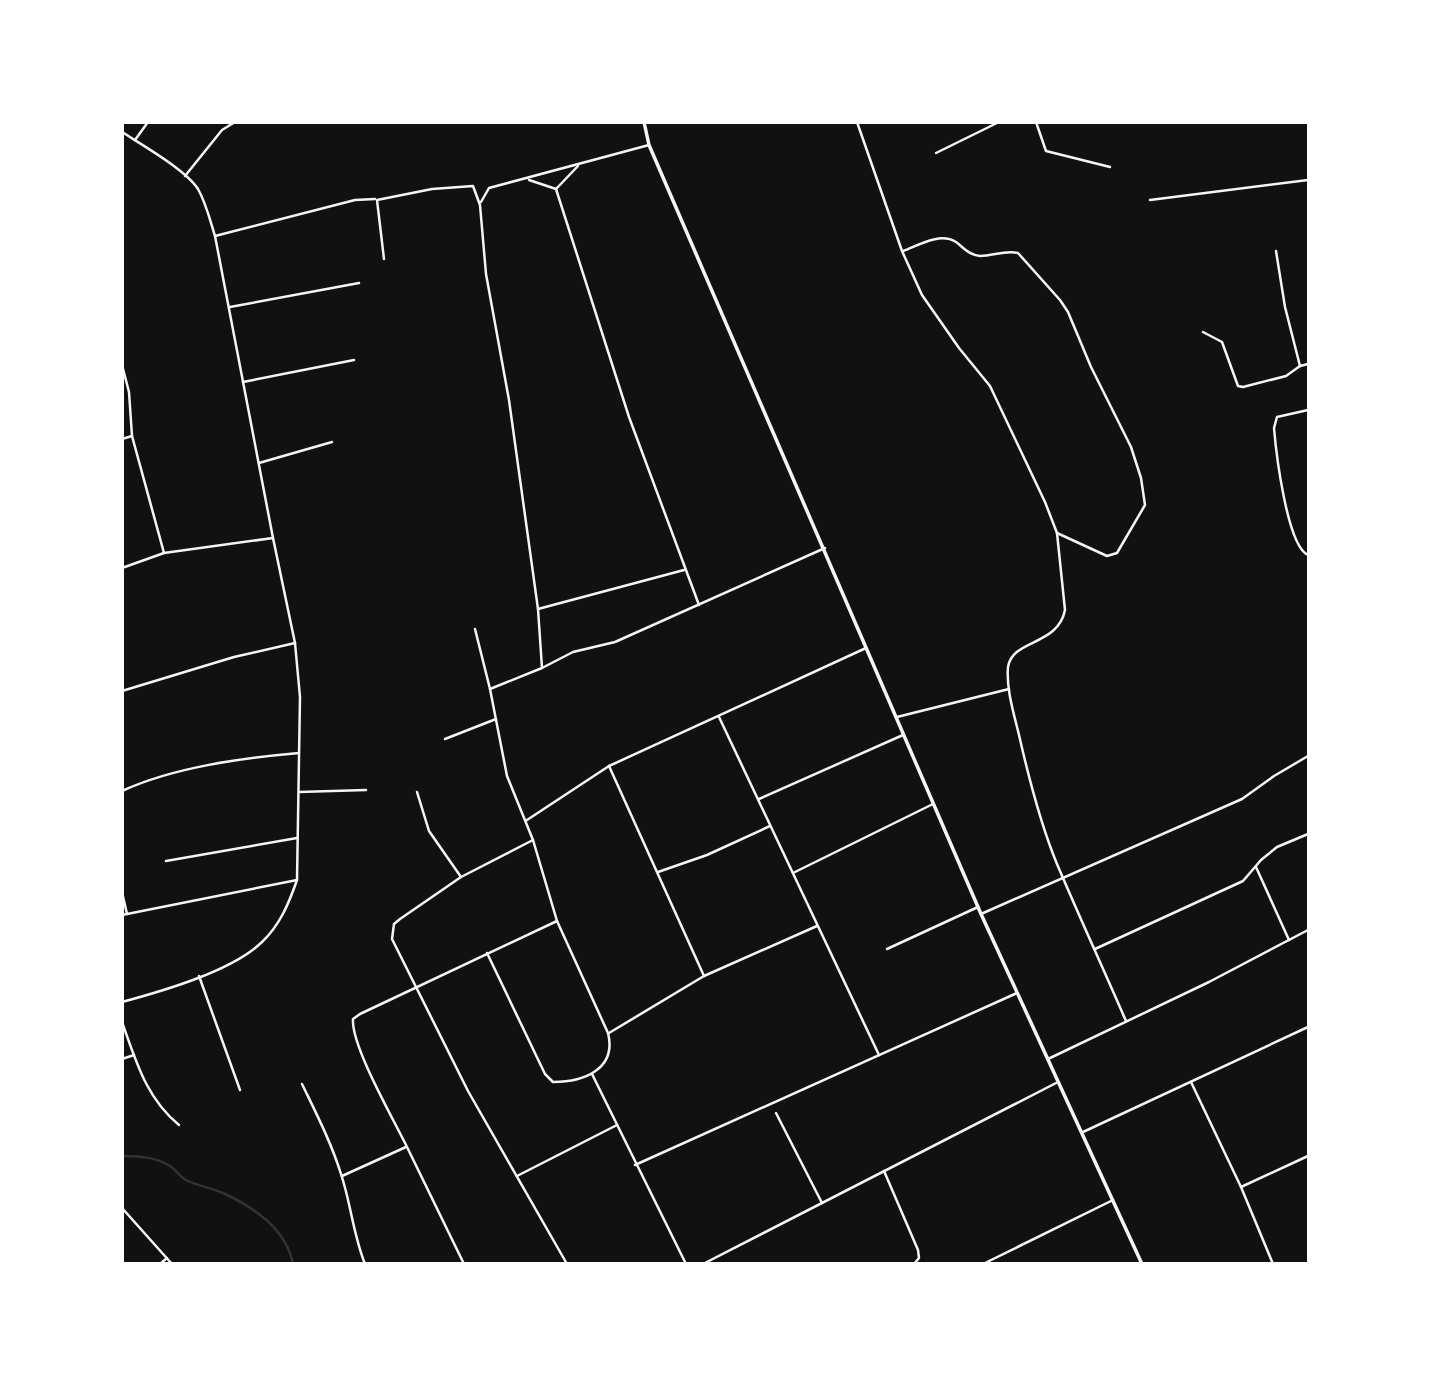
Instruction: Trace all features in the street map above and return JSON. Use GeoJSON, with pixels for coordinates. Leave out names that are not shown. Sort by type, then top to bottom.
{"type":"FeatureCollection","features":[{"type":"Feature","properties":{"kind":"street"},"geometry":{"type":"LineString","coordinates":[[135,140],[148,122]]}},
{"type":"Feature","properties":{"kind":"street"},"geometry":{"type":"LineString","coordinates":[[185,176],[222,131],[235,122]]}},
{"type":"Feature","properties":{"kind":"street"},"geometry":{"type":"LineString","coordinates":[[644,122],[649,145],[825,548],[933,804],[1046,1060],[1142,1264]]}},
{"type":"Feature","properties":{"kind":"street"},"geometry":{"type":"LineString","coordinates":[[857,122],[902,251],[922,295],[989,386],[1045,502],[1057,533],[1065,610],[1063,621],[1058,629],[1012,655],[1008,666],[1009,689],[1033,791],[1057,864],[1126,1021]]}},
{"type":"Feature","properties":{"kind":"street"},"geometry":{"type":"LineString","coordinates":[[936,153],[999,122]]}},
{"type":"Feature","properties":{"kind":"street"},"geometry":{"type":"LineString","coordinates":[[1035,122],[1046,151],[1110,167]]}},
{"type":"Feature","properties":{"kind":"street"},"geometry":{"type":"LineString","coordinates":[[122,132],[185,176],[196,186],[204,201],[215,236],[230,307],[258,463],[295,643],[300,697],[297,880],[289,903],[261,943],[235,961],[160,992],[122,1002]]}},
{"type":"Feature","properties":{"kind":"street"},"geometry":{"type":"LineString","coordinates":[[480,205],[489,188],[649,145]]}},
{"type":"Feature","properties":{"kind":"street"},"geometry":{"type":"LineString","coordinates":[[556,189],[580,165]]}},
{"type":"Feature","properties":{"kind":"street"},"geometry":{"type":"LineString","coordinates":[[526,179],[556,189]]}},
{"type":"Feature","properties":{"kind":"street"},"geometry":{"type":"LineString","coordinates":[[1150,200],[1308,180]]}},
{"type":"Feature","properties":{"kind":"street"},"geometry":{"type":"LineString","coordinates":[[215,236],[355,200],[377,200],[432,189],[473,186],[480,205],[486,274],[509,400],[538,609],[542,668]]}},
{"type":"Feature","properties":{"kind":"street"},"geometry":{"type":"LineString","coordinates":[[556,189],[629,416],[699,605]]}},
{"type":"Feature","properties":{"kind":"street"},"geometry":{"type":"LineString","coordinates":[[377,200],[384,259]]}},
{"type":"Feature","properties":{"kind":"street"},"geometry":{"type":"LineString","coordinates":[[902,251],[942,237],[953,240],[971,254],[979,256],[1010,251],[1018,253],[1068,312],[1091,367],[1131,447],[1141,478],[1145,505],[1117,553],[1112,556],[1057,533]]}},
{"type":"Feature","properties":{"kind":"street"},"geometry":{"type":"LineString","coordinates":[[1276,251],[1285,307],[1300,366]]}},
{"type":"Feature","properties":{"kind":"street"},"geometry":{"type":"LineString","coordinates":[[230,307],[359,284]]}},
{"type":"Feature","properties":{"kind":"street"},"geometry":{"type":"LineString","coordinates":[[1203,332],[1222,342],[1238,386],[1286,376],[1308,364]]}},
{"type":"Feature","properties":{"kind":"street"},"geometry":{"type":"LineString","coordinates":[[243,382],[354,360]]}},
{"type":"Feature","properties":{"kind":"street"},"geometry":{"type":"LineString","coordinates":[[122,365],[129,392],[132,436],[163,553]]}},
{"type":"Feature","properties":{"kind":"street"},"geometry":{"type":"LineString","coordinates":[[1308,410],[1277,417],[1273,428],[1286,509],[1301,550],[1308,555]]}},
{"type":"Feature","properties":{"kind":"street"},"geometry":{"type":"LineString","coordinates":[[122,439],[132,436]]}},
{"type":"Feature","properties":{"kind":"street"},"geometry":{"type":"LineString","coordinates":[[258,463],[332,442]]}},
{"type":"Feature","properties":{"kind":"street"},"geometry":{"type":"LineString","coordinates":[[122,568],[163,553],[273,538]]}},
{"type":"Feature","properties":{"kind":"street"},"geometry":{"type":"LineString","coordinates":[[490,689],[573,652],[615,642],[825,548]]}},
{"type":"Feature","properties":{"kind":"street"},"geometry":{"type":"LineString","coordinates":[[538,609],[684,570]]}},
{"type":"Feature","properties":{"kind":"street"},"geometry":{"type":"LineString","coordinates":[[475,629],[507,776],[533,840],[557,921],[608,1033],[611,1046],[607,1061],[592,1074],[568,1082],[553,1082],[545,1074],[487,953]]}},
{"type":"Feature","properties":{"kind":"street"},"geometry":{"type":"LineString","coordinates":[[122,691],[234,657],[295,643]]}},
{"type":"Feature","properties":{"kind":"street"},"geometry":{"type":"LineString","coordinates":[[526,821],[609,766],[866,648]]}},
{"type":"Feature","properties":{"kind":"street"},"geometry":{"type":"LineString","coordinates":[[896,718],[1009,689]]}},
{"type":"Feature","properties":{"kind":"street"},"geometry":{"type":"LineString","coordinates":[[718,716],[880,1055]]}},
{"type":"Feature","properties":{"kind":"street"},"geometry":{"type":"LineString","coordinates":[[445,739],[496,719]]}},
{"type":"Feature","properties":{"kind":"street"},"geometry":{"type":"LineString","coordinates":[[758,799],[903,735]]}},
{"type":"Feature","properties":{"kind":"street"},"geometry":{"type":"LineString","coordinates":[[122,791],[140,783],[236,760],[299,752]]}},
{"type":"Feature","properties":{"kind":"street"},"geometry":{"type":"LineString","coordinates":[[981,914],[1242,799],[1308,756]]}},
{"type":"Feature","properties":{"kind":"street"},"geometry":{"type":"LineString","coordinates":[[609,766],[704,976]]}},
{"type":"Feature","properties":{"kind":"street"},"geometry":{"type":"LineString","coordinates":[[299,792],[366,790]]}},
{"type":"Feature","properties":{"kind":"street"},"geometry":{"type":"LineString","coordinates":[[417,792],[429,831],[461,877]]}},
{"type":"Feature","properties":{"kind":"street"},"geometry":{"type":"LineString","coordinates":[[793,873],[933,804]]}},
{"type":"Feature","properties":{"kind":"street"},"geometry":{"type":"LineString","coordinates":[[658,872],[707,855],[770,826]]}},
{"type":"Feature","properties":{"kind":"street"},"geometry":{"type":"LineString","coordinates":[[1095,949],[1243,881],[1277,848],[1308,834]]}},
{"type":"Feature","properties":{"kind":"street"},"geometry":{"type":"LineString","coordinates":[[166,861],[299,837]]}},
{"type":"Feature","properties":{"kind":"street"},"geometry":{"type":"LineString","coordinates":[[533,840],[461,877],[394,924],[392,939],[468,1091],[567,1264]]}},
{"type":"Feature","properties":{"kind":"street"},"geometry":{"type":"LineString","coordinates":[[1256,867],[1289,940]]}},
{"type":"Feature","properties":{"kind":"street"},"geometry":{"type":"LineString","coordinates":[[122,892],[125,915],[297,880]]}},
{"type":"Feature","properties":{"kind":"street"},"geometry":{"type":"LineString","coordinates":[[887,949],[978,906]]}},
{"type":"Feature","properties":{"kind":"street"},"geometry":{"type":"LineString","coordinates":[[464,1264],[375,1083],[353,1028],[354,1019],[414,987],[557,921]]}},
{"type":"Feature","properties":{"kind":"street"},"geometry":{"type":"LineString","coordinates":[[608,1033],[704,976],[817,926]]}},
{"type":"Feature","properties":{"kind":"street"},"geometry":{"type":"LineString","coordinates":[[1046,1060],[1209,982],[1308,930]]}},
{"type":"Feature","properties":{"kind":"street"},"geometry":{"type":"LineString","coordinates":[[200,976],[240,1090]]}},
{"type":"Feature","properties":{"kind":"street"},"geometry":{"type":"LineString","coordinates":[[635,1165],[1017,993]]}},
{"type":"Feature","properties":{"kind":"street"},"geometry":{"type":"LineString","coordinates":[[122,1022],[148,1089],[163,1112],[179,1125]]}},
{"type":"Feature","properties":{"kind":"street"},"geometry":{"type":"LineString","coordinates":[[1082,1133],[1308,1027]]}},
{"type":"Feature","properties":{"kind":"street"},"geometry":{"type":"LineString","coordinates":[[122,1059],[134,1055]]}},
{"type":"Feature","properties":{"kind":"street"},"geometry":{"type":"LineString","coordinates":[[592,1074],[686,1264]]}},
{"type":"Feature","properties":{"kind":"street"},"geometry":{"type":"LineString","coordinates":[[1191,1082],[1241,1187],[1273,1264]]}},
{"type":"Feature","properties":{"kind":"street"},"geometry":{"type":"LineString","coordinates":[[703,1264],[1058,1083]]}},
{"type":"Feature","properties":{"kind":"street"},"geometry":{"type":"LineString","coordinates":[[302,1084],[342,1175],[355,1240],[365,1264]]}},
{"type":"Feature","properties":{"kind":"street"},"geometry":{"type":"LineString","coordinates":[[776,1113],[822,1203]]}},
{"type":"Feature","properties":{"kind":"street"},"geometry":{"type":"LineString","coordinates":[[517,1175],[617,1125]]}},
{"type":"Feature","properties":{"kind":"street"},"geometry":{"type":"LineString","coordinates":[[342,1175],[407,1147]]}},
{"type":"Feature","properties":{"kind":"street"},"geometry":{"type":"LineString","coordinates":[[1241,1187],[1308,1156]]}},
{"type":"Feature","properties":{"kind":"street"},"geometry":{"type":"LineString","coordinates":[[884,1171],[918,1250],[919,1258],[914,1264]]}},
{"type":"Feature","properties":{"kind":"street"},"geometry":{"type":"LineString","coordinates":[[984,1264],[1113,1200]]}},
{"type":"Feature","properties":{"kind":"street"},"geometry":{"type":"LineString","coordinates":[[122,1208],[172,1264]]}},
{"type":"Feature","properties":{"kind":"street"},"geometry":{"type":"LineString","coordinates":[[160,1264],[167,1258]]}},
{"type":"Feature","properties":{"kind":"waterway"},"geometry":{"type":"LineString","coordinates":[[122,1156],[159,1161],[170,1166],[186,1180],[223,1193],[246,1205],[276,1229],[293,1264]]}}]}
